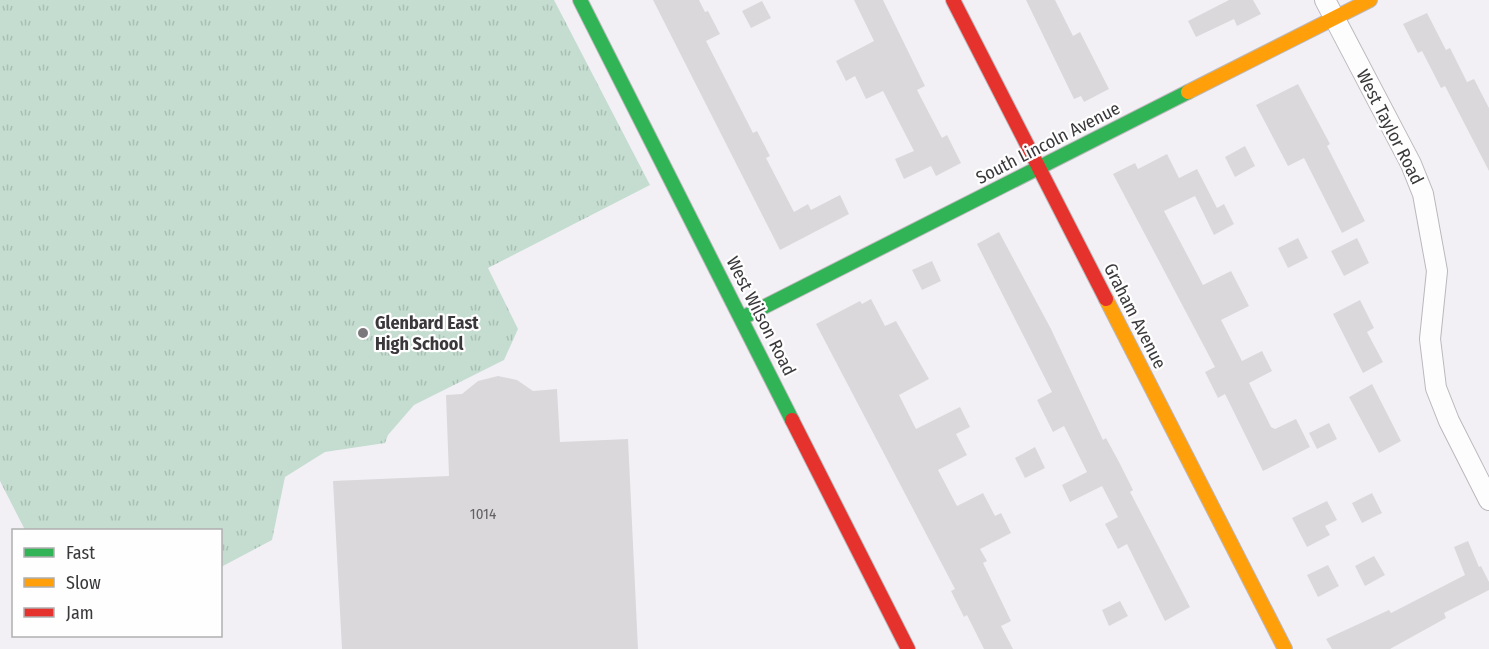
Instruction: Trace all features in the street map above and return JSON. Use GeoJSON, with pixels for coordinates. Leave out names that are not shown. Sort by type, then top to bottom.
{"type":"FeatureCollection","features":[{"type":"Feature","properties":{"kind":"street","name":"West Wilson Road"},"geometry":{"type":"LineString","coordinates":[[580,0],[908,649]]}},
{"type":"Feature","properties":{"kind":"street","name":"Graham Avenue"},"geometry":{"type":"LineString","coordinates":[[952,0],[1285,649]]}},
{"type":"Feature","properties":{"kind":"street","name":"West Taylor Road"},"geometry":{"type":"LineString","coordinates":[[1326,0],[1411,164],[1423,194],[1437,271],[1430,339],[1436,388],[1449,421],[1489,500]]}},
{"type":"Feature","properties":{"kind":"street","name":"South Lincoln Avenue"},"geometry":{"type":"LineString","coordinates":[[742,318],[1370,0]]}},
{"type":"Feature","properties":{"kind":"green space","name":"Glenbard East High School"},"geometry":{"type":"Polygon","coordinates":[[[0,0],[554,0],[650,185],[488,268],[518,329],[504,360],[414,405],[388,435],[385,443],[325,452],[285,477],[272,540],[222,566],[222,529],[24,529],[0,481],[0,0]]]}},
{"type":"Feature","properties":{"kind":"building"},"geometry":{"type":"Polygon","coordinates":[[[653,0],[699,0],[705,12],[708,11],[720,34],[706,41],[753,133],[757,131],[770,156],[766,158],[794,212],[808,204],[811,210],[840,195],[849,214],[780,250],[653,0]]]}},
{"type":"Feature","properties":{"kind":"building"},"geometry":{"type":"Polygon","coordinates":[[[854,0],[883,0],[925,86],[917,90],[942,138],[947,135],[961,163],[936,176],[931,166],[904,179],[895,159],[914,151],[883,91],[866,99],[855,76],[846,81],[836,61],[874,41],[854,0]]]}},
{"type":"Feature","properties":{"kind":"building"},"geometry":{"type":"Polygon","coordinates":[[[1026,0],[1055,0],[1073,36],[1080,32],[1109,89],[1084,102],[1081,96],[1074,99],[1026,0]]]}},
{"type":"Feature","properties":{"kind":"building"},"geometry":{"type":"Polygon","coordinates":[[[1229,0],[1253,0],[1261,14],[1237,26],[1234,19],[1196,37],[1188,21],[1229,0]]]}},
{"type":"Feature","properties":{"kind":"building"},"geometry":{"type":"Polygon","coordinates":[[[762,1],[771,18],[751,28],[742,11],[762,1]]]}},
{"type":"Feature","properties":{"kind":"building"},"geometry":{"type":"Polygon","coordinates":[[[1427,13],[1446,50],[1450,48],[1467,82],[1474,79],[1489,108],[1489,171],[1445,86],[1441,88],[1422,51],[1418,53],[1403,24],[1427,13]]]}},
{"type":"Feature","properties":{"kind":"building"},"geometry":{"type":"Polygon","coordinates":[[[1298,84],[1330,144],[1327,146],[1365,221],[1342,233],[1304,158],[1288,166],[1256,105],[1298,84]]]}},
{"type":"Feature","properties":{"kind":"building"},"geometry":{"type":"Polygon","coordinates":[[[1245,146],[1255,166],[1235,177],[1225,157],[1245,146]]]}},
{"type":"Feature","properties":{"kind":"building"},"geometry":{"type":"Polygon","coordinates":[[[1167,154],[1179,178],[1197,169],[1217,208],[1224,204],[1234,224],[1214,235],[1195,196],[1164,211],[1203,285],[1231,271],[1249,306],[1221,320],[1242,361],[1262,351],[1272,371],[1249,383],[1271,427],[1275,429],[1296,419],[1310,447],[1263,471],[1225,394],[1218,398],[1205,372],[1215,367],[1113,174],[1135,163],[1138,169],[1167,154]]]}},
{"type":"Feature","properties":{"kind":"building"},"geometry":{"type":"Polygon","coordinates":[[[999,232],[1051,329],[1103,440],[1106,438],[1119,462],[1133,490],[1130,492],[1190,607],[1165,621],[1127,544],[1118,549],[1105,524],[1118,517],[1102,486],[1070,502],[1062,485],[1087,472],[1064,426],[1053,432],[1037,400],[1052,392],[977,244],[999,232]]]}},
{"type":"Feature","properties":{"kind":"building"},"geometry":{"type":"Polygon","coordinates":[[[1298,238],[1308,258],[1288,268],[1278,248],[1298,238]]]}},
{"type":"Feature","properties":{"kind":"building"},"geometry":{"type":"Polygon","coordinates":[[[1357,238],[1369,263],[1344,276],[1331,251],[1357,238]]]}},
{"type":"Feature","properties":{"kind":"building"},"geometry":{"type":"Polygon","coordinates":[[[932,261],[941,281],[922,290],[912,270],[932,261]]]}},
{"type":"Feature","properties":{"kind":"building"},"geometry":{"type":"Polygon","coordinates":[[[871,299],[885,326],[896,321],[929,379],[899,395],[916,429],[960,407],[970,427],[956,434],[967,455],[938,470],[957,506],[983,493],[995,516],[1001,513],[1011,533],[980,549],[987,561],[983,563],[1011,621],[1001,626],[1013,649],[984,649],[967,615],[964,617],[951,591],[955,589],[816,324],[860,301],[862,304],[871,299]]]}},
{"type":"Feature","properties":{"kind":"building"},"geometry":{"type":"Polygon","coordinates":[[[1360,300],[1374,328],[1367,332],[1383,362],[1363,373],[1333,314],[1360,300]]]}},
{"type":"Feature","properties":{"kind":"building","name":"Glenbard East High School"},"geometry":{"type":"Polygon","coordinates":[[[498,376],[517,380],[533,391],[557,389],[560,442],[628,439],[638,649],[342,649],[333,481],[449,476],[446,395],[462,394],[478,381],[498,376]]]}},
{"type":"Feature","properties":{"kind":"building"},"geometry":{"type":"Polygon","coordinates":[[[1372,384],[1401,441],[1379,453],[1349,397],[1372,384]]]}},
{"type":"Feature","properties":{"kind":"building"},"geometry":{"type":"Polygon","coordinates":[[[1329,423],[1337,439],[1317,449],[1309,433],[1329,423]]]}},
{"type":"Feature","properties":{"kind":"building"},"geometry":{"type":"Polygon","coordinates":[[[1035,447],[1045,468],[1025,478],[1015,458],[1035,447]]]}},
{"type":"Feature","properties":{"kind":"building"},"geometry":{"type":"Polygon","coordinates":[[[1372,493],[1382,513],[1362,523],[1352,503],[1372,493]]]}},
{"type":"Feature","properties":{"kind":"building"},"geometry":{"type":"Polygon","coordinates":[[[1327,501],[1337,520],[1325,526],[1330,535],[1307,547],[1292,518],[1327,501]]]}},
{"type":"Feature","properties":{"kind":"building"},"geometry":{"type":"Polygon","coordinates":[[[1468,541],[1479,567],[1481,566],[1489,582],[1489,590],[1444,613],[1446,618],[1390,649],[1332,649],[1326,639],[1389,610],[1391,613],[1465,575],[1454,547],[1468,541]]]}},
{"type":"Feature","properties":{"kind":"building"},"geometry":{"type":"Polygon","coordinates":[[[1374,556],[1385,575],[1365,586],[1355,566],[1374,556]]]}},
{"type":"Feature","properties":{"kind":"building"},"geometry":{"type":"Polygon","coordinates":[[[1328,565],[1339,586],[1318,597],[1307,575],[1328,565]]]}},
{"type":"Feature","properties":{"kind":"building"},"geometry":{"type":"Polygon","coordinates":[[[1120,601],[1128,616],[1109,626],[1102,610],[1120,601]]]}},
{"type":"Feature","properties":{"kind":"traffic: fast"},"geometry":{"type":"LineString","coordinates":[[580,0],[792,420]]}},
{"type":"Feature","properties":{"kind":"traffic: fast"},"geometry":{"type":"LineString","coordinates":[[742,318],[1188,92]]}},
{"type":"Feature","properties":{"kind":"traffic: slow"},"geometry":{"type":"LineString","coordinates":[[1188,92],[1370,0]]}},
{"type":"Feature","properties":{"kind":"traffic: slow"},"geometry":{"type":"LineString","coordinates":[[1106,299],[1285,649]]}},
{"type":"Feature","properties":{"kind":"traffic: jam"},"geometry":{"type":"LineString","coordinates":[[953,0],[1106,299]]}},
{"type":"Feature","properties":{"kind":"traffic: jam"},"geometry":{"type":"LineString","coordinates":[[792,420],[908,649]]}},
{"type":"Feature","properties":{"kind":"place","name":"Glenbard East High School"},"geometry":{"type":"Point","coordinates":[363,333]}}]}
